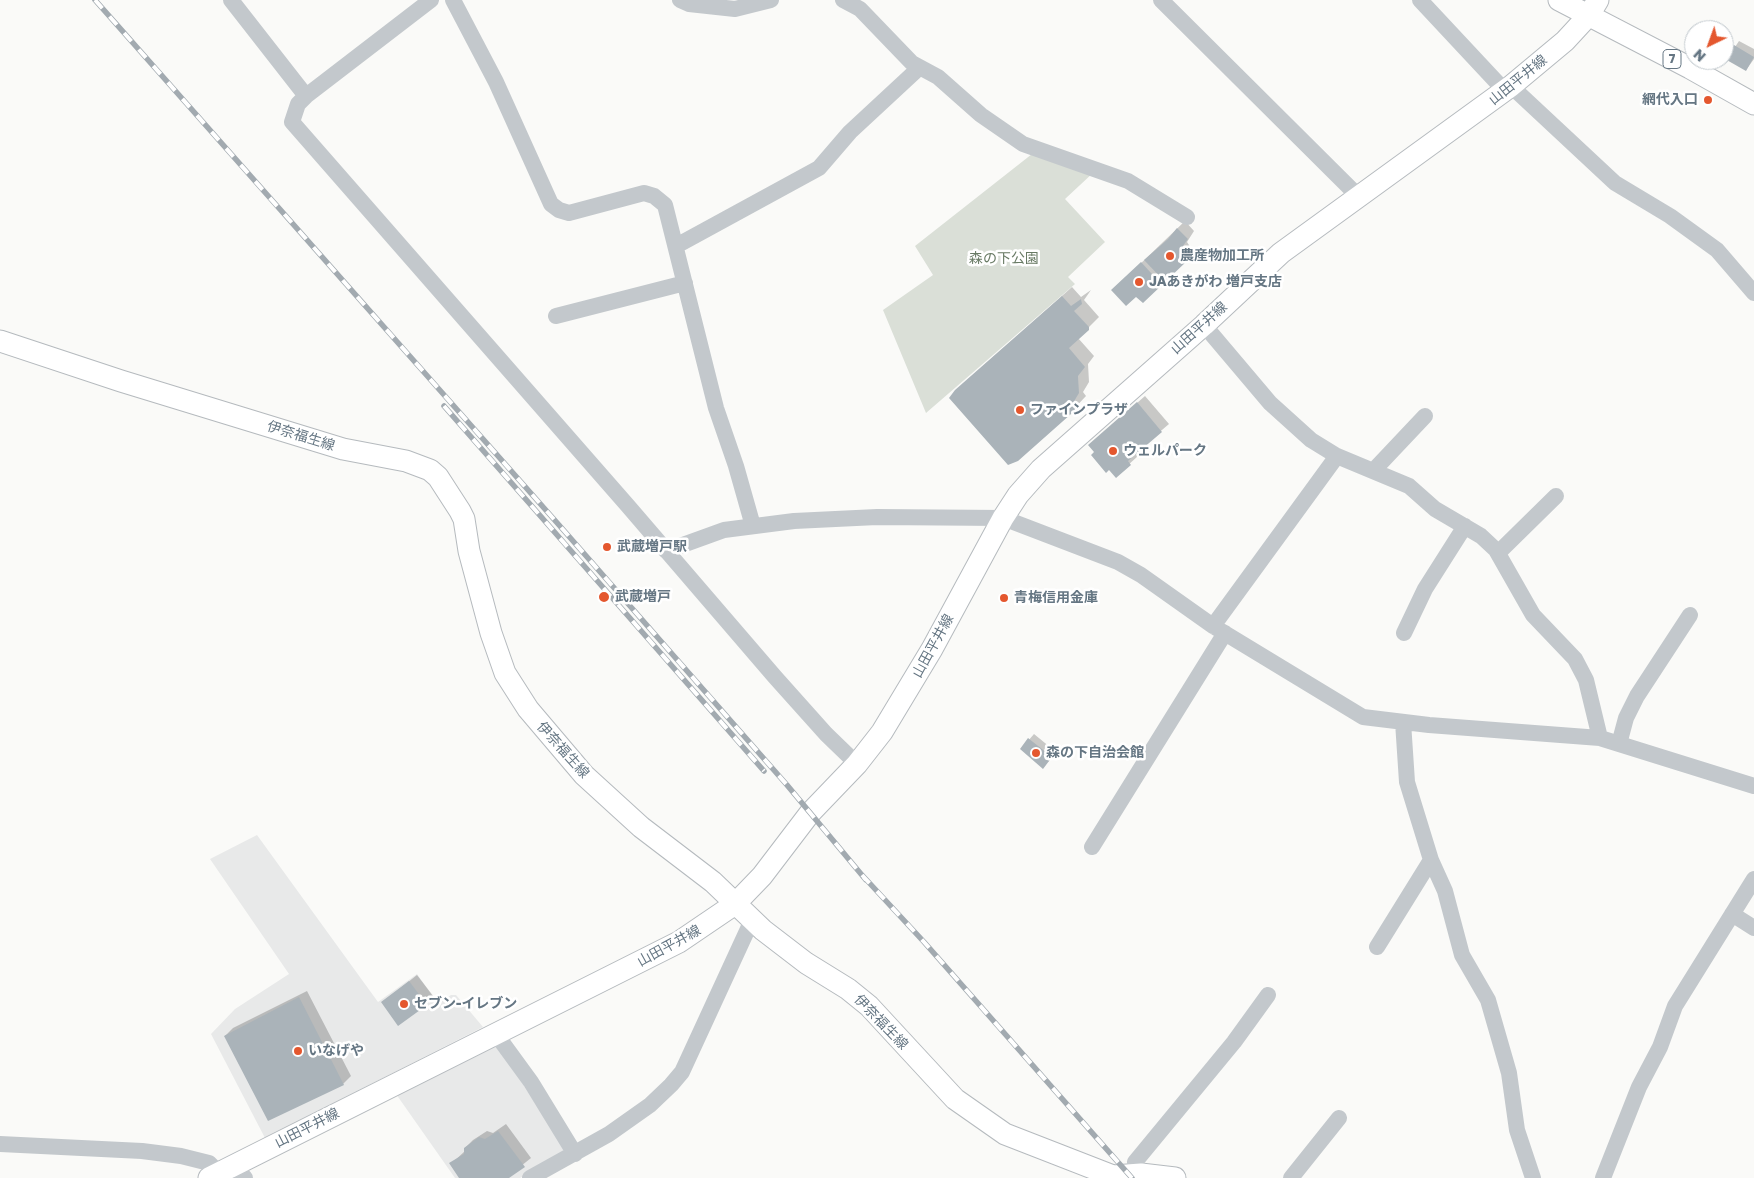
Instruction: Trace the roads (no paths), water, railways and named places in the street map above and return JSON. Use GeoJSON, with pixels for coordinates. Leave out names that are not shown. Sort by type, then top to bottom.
{"type":"FeatureCollection","features":[{"type":"Feature","properties":{"kind":"main road","name":"7"},"geometry":{"type":"LineString","coordinates":[[1559,0],[1594,8],[1754,104]]}},
{"type":"Feature","properties":{"kind":"main road","name":"山田平井線"},"geometry":{"type":"LineString","coordinates":[[226,1174],[678,942],[735,904],[762,876],[810,813],[857,764],[897,710],[1003,518],[1018,495],[1041,469],[1204,325],[1281,253],[1508,89],[1565,41],[1594,8]]}},
{"type":"Feature","properties":{"kind":"main road","name":"伊奈福生線"},"geometry":{"type":"LineString","coordinates":[[0,341],[121,381],[343,449],[406,461],[430,470],[438,477],[460,511],[491,633],[505,673],[528,710],[584,775],[641,827],[713,882],[752,920],[806,963],[848,989],[868,1006],[955,1099],[1005,1134],[1107,1176],[1141,1174],[1175,1178]]}},
{"type":"Feature","properties":{"kind":"street"},"geometry":{"type":"LineString","coordinates":[[231,0],[306,96]]}},
{"type":"Feature","properties":{"kind":"street"},"geometry":{"type":"LineString","coordinates":[[431,0],[306,96],[298,104],[292,122],[775,678],[826,734],[857,764]]}},
{"type":"Feature","properties":{"kind":"street"},"geometry":{"type":"LineString","coordinates":[[452,0],[496,82],[551,204],[559,210],[569,213],[644,193],[654,196],[665,204],[716,408],[736,466],[753,526]]}},
{"type":"Feature","properties":{"kind":"street"},"geometry":{"type":"LineString","coordinates":[[680,0],[689,4],[735,9],[771,0]]}},
{"type":"Feature","properties":{"kind":"street"},"geometry":{"type":"LineString","coordinates":[[843,0],[860,9],[919,68],[938,76],[981,115],[1023,144],[1128,180],[1187,216]]}},
{"type":"Feature","properties":{"kind":"street"},"geometry":{"type":"LineString","coordinates":[[1161,0],[1358,196]]}},
{"type":"Feature","properties":{"kind":"street"},"geometry":{"type":"LineString","coordinates":[[1420,0],[1508,89],[1609,178],[1634,196],[1694,232],[1717,250],[1754,294]]}},
{"type":"Feature","properties":{"kind":"street"},"geometry":{"type":"LineString","coordinates":[[676,246],[819,168],[850,132],[919,68]]}},
{"type":"Feature","properties":{"kind":"street"},"geometry":{"type":"LineString","coordinates":[[556,316],[685,283]]}},
{"type":"Feature","properties":{"kind":"street"},"geometry":{"type":"LineString","coordinates":[[1204,325],[1270,403],[1311,440],[1337,456],[1409,486],[1435,509],[1480,536],[1498,553],[1533,615],[1575,659],[1586,680],[1600,738]]}},
{"type":"Feature","properties":{"kind":"street"},"geometry":{"type":"LineString","coordinates":[[1374,470],[1425,416]]}},
{"type":"Feature","properties":{"kind":"street"},"geometry":{"type":"LineString","coordinates":[[1092,846],[1219,629],[1337,456]]}},
{"type":"Feature","properties":{"kind":"street"},"geometry":{"type":"LineString","coordinates":[[1498,553],[1556,496]]}},
{"type":"Feature","properties":{"kind":"street"},"geometry":{"type":"LineString","coordinates":[[666,551],[724,530],[753,526],[877,517],[1003,518],[1118,562],[1141,575],[1219,629],[1363,717],[1600,738],[1754,786]]}},
{"type":"Feature","properties":{"kind":"street"},"geometry":{"type":"LineString","coordinates":[[1404,633],[1425,589],[1465,526]]}},
{"type":"Feature","properties":{"kind":"street"},"geometry":{"type":"LineString","coordinates":[[1619,744],[1626,718],[1636,696],[1690,615]]}},
{"type":"Feature","properties":{"kind":"street"},"geometry":{"type":"LineString","coordinates":[[1403,722],[1408,782],[1430,860],[1444,891],[1462,956],[1488,1000],[1509,1072],[1517,1130],[1534,1178]]}},
{"type":"Feature","properties":{"kind":"street"},"geometry":{"type":"LineString","coordinates":[[1377,947],[1430,860]]}},
{"type":"Feature","properties":{"kind":"street"},"geometry":{"type":"LineString","coordinates":[[1603,1178],[1639,1087],[1660,1047],[1675,1006],[1754,879]]}},
{"type":"Feature","properties":{"kind":"street"},"geometry":{"type":"LineString","coordinates":[[1732,914],[1754,928]]}},
{"type":"Feature","properties":{"kind":"street"},"geometry":{"type":"LineString","coordinates":[[530,1178],[575,1154],[650,1105],[682,1072],[752,920]]}},
{"type":"Feature","properties":{"kind":"street"},"geometry":{"type":"LineString","coordinates":[[1141,1174],[1135,1162],[1234,1042],[1268,995]]}},
{"type":"Feature","properties":{"kind":"street"},"geometry":{"type":"LineString","coordinates":[[496,1034],[530,1082],[575,1154]]}},
{"type":"Feature","properties":{"kind":"street"},"geometry":{"type":"LineString","coordinates":[[1291,1178],[1339,1118]]}},
{"type":"Feature","properties":{"kind":"street"},"geometry":{"type":"LineString","coordinates":[[0,1144],[142,1151],[181,1156],[209,1163],[226,1174]]}},
{"type":"Feature","properties":{"kind":"railway"},"geometry":{"type":"LineString","coordinates":[[95,0],[787,785],[866,880]]}},
{"type":"Feature","properties":{"kind":"railway"},"geometry":{"type":"LineString","coordinates":[[444,406],[764,771]]}},
{"type":"Feature","properties":{"kind":"railway"},"geometry":{"type":"LineString","coordinates":[[862,875],[924,942],[1132,1178]]}},
{"type":"Feature","properties":{"kind":"place","name":"網代入口"},"geometry":{"type":"Point","coordinates":[1708,100]}},
{"type":"Feature","properties":{"kind":"place","name":"農産物加工所"},"geometry":{"type":"Point","coordinates":[1170,256]}},
{"type":"Feature","properties":{"kind":"place","name":"JAあきがわ 増戸支店"},"geometry":{"type":"Point","coordinates":[1139,282]}},
{"type":"Feature","properties":{"kind":"place","name":"ファインプラザ"},"geometry":{"type":"Point","coordinates":[1020,410]}},
{"type":"Feature","properties":{"kind":"place","name":"ウェルパーク"},"geometry":{"type":"Point","coordinates":[1113,451]}},
{"type":"Feature","properties":{"kind":"place","name":"武蔵増戸駅"},"geometry":{"type":"Point","coordinates":[607,547]}},
{"type":"Feature","properties":{"kind":"place","name":"武蔵増戸"},"geometry":{"type":"Point","coordinates":[604,597]}},
{"type":"Feature","properties":{"kind":"place","name":"青梅信用金庫"},"geometry":{"type":"Point","coordinates":[1004,598]}},
{"type":"Feature","properties":{"kind":"place","name":"森の下自治会館"},"geometry":{"type":"Point","coordinates":[1036,753]}},
{"type":"Feature","properties":{"kind":"place","name":"セブン-イレブン"},"geometry":{"type":"Point","coordinates":[404,1004]}},
{"type":"Feature","properties":{"kind":"place","name":"いなげや"},"geometry":{"type":"Point","coordinates":[298,1051]}},
{"type":"Feature","properties":{"kind":"park label","name":"森の下公園"},"geometry":{"type":"Point","coordinates":[1004,259]}}]}
